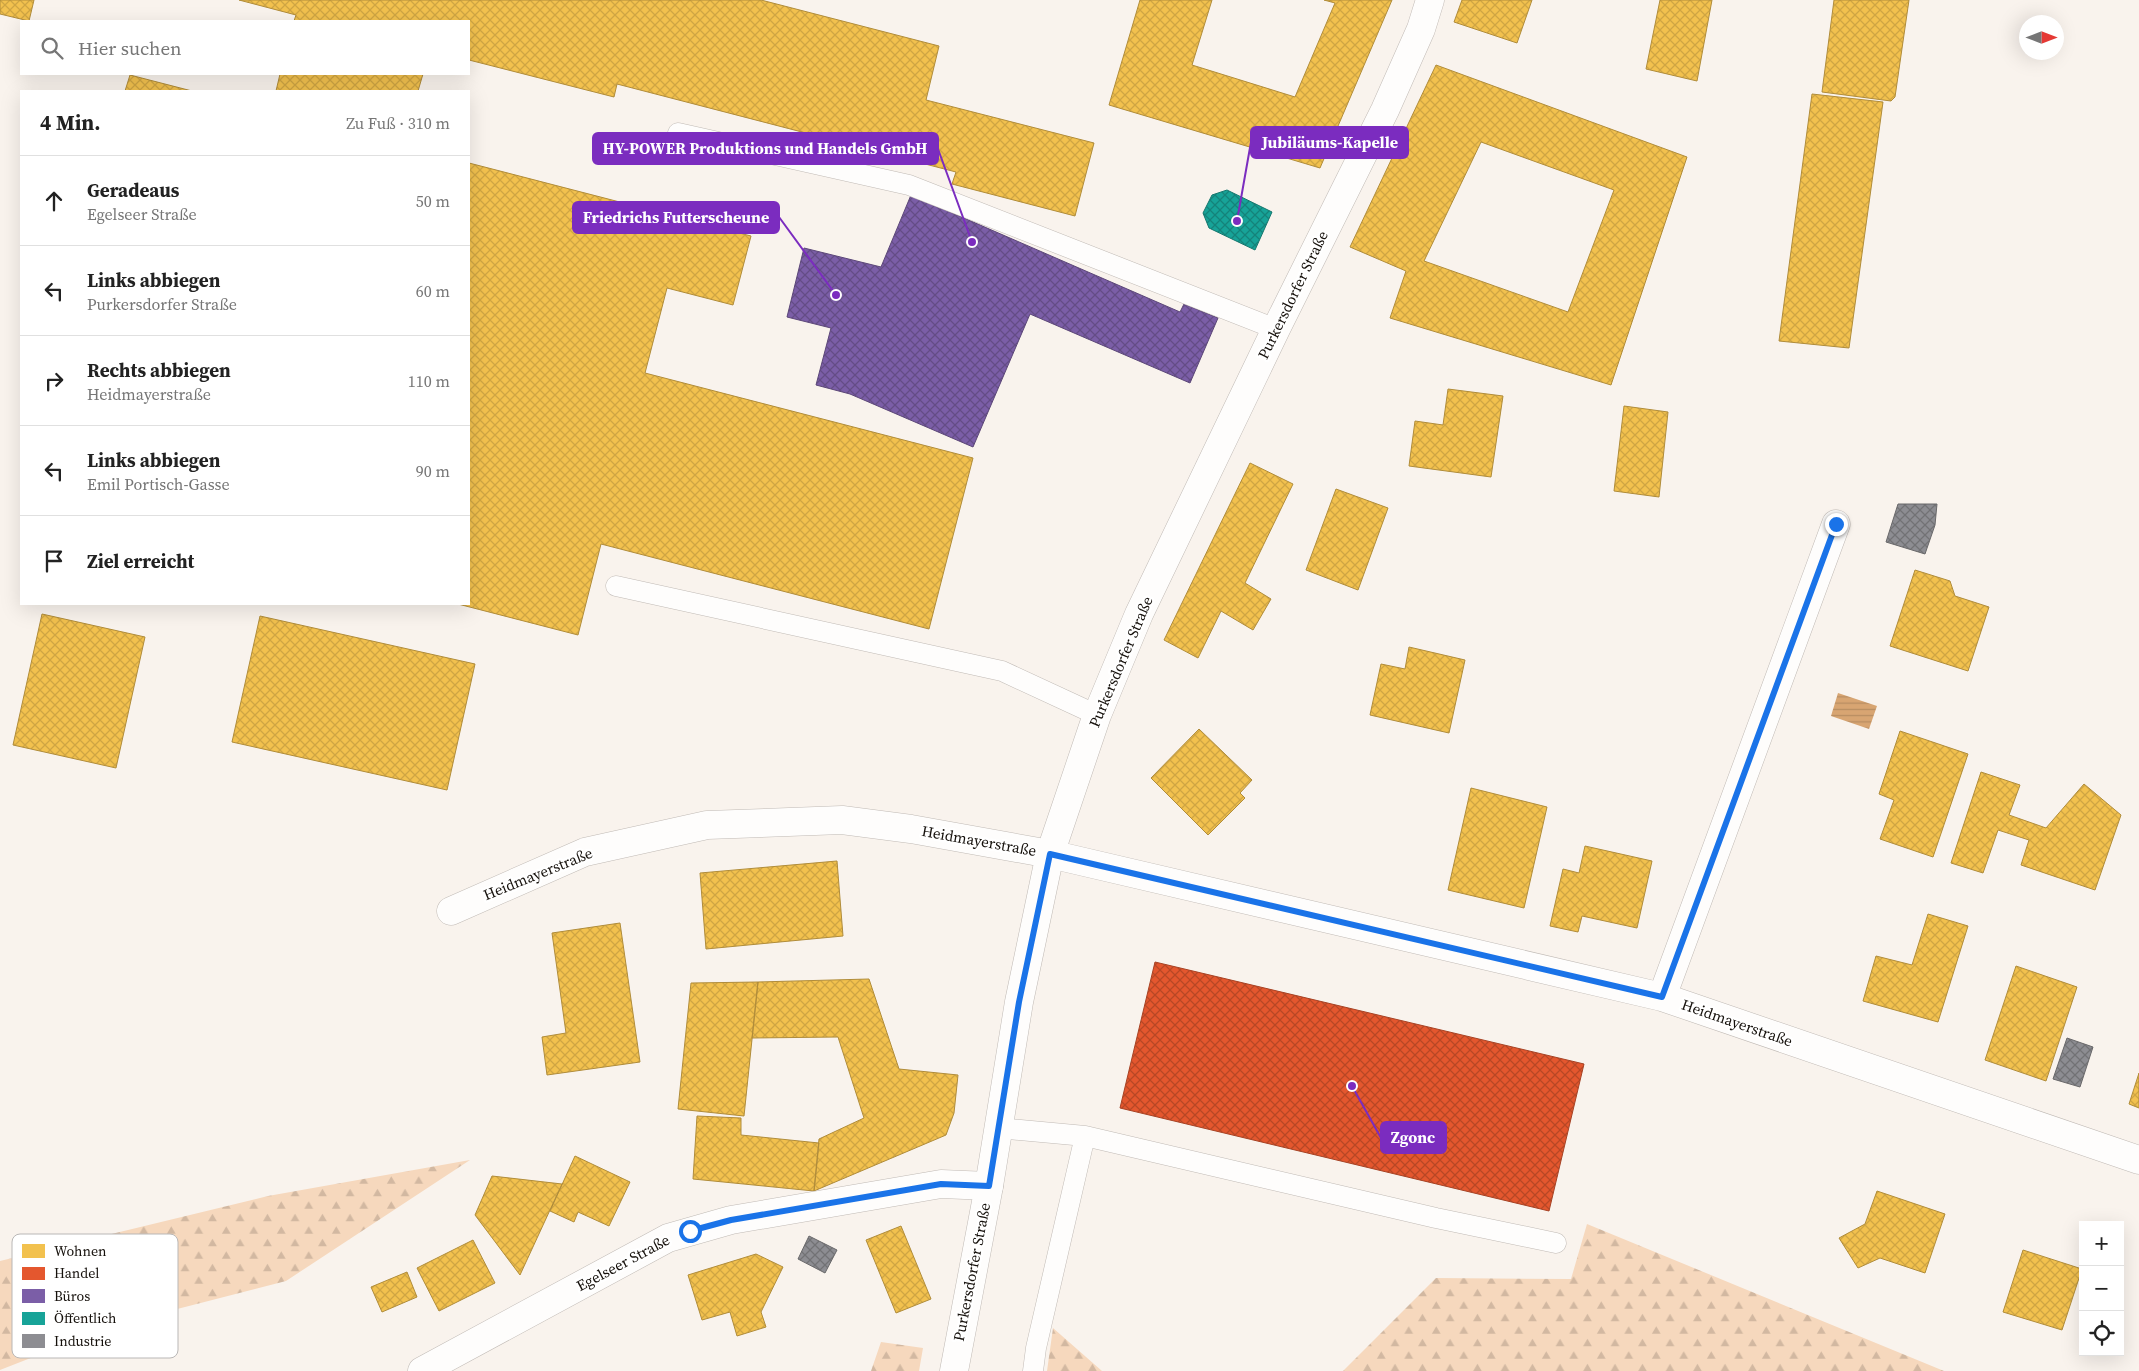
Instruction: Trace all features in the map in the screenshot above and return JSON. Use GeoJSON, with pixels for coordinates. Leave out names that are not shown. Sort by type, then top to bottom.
{"type":"FeatureCollection","features":[{"type":"Feature","properties":{"kind":"street","name":"Purkersdorfer Straße"},"geometry":{"type":"LineString","coordinates":[[954,1371],[989,1186],[1019,1002],[1050,854],[1097,715],[1139,614],[1384,110],[1421,28],[1430,0]]}},
{"type":"Feature","properties":{"kind":"street"},"geometry":{"type":"LineString","coordinates":[[1662,997],[1836,524]]}},
{"type":"Feature","properties":{"kind":"street","name":"Heidmayerstraße"},"geometry":{"type":"LineString","coordinates":[[451,910],[585,852],[707,824],[842,820],[911,829],[1050,854],[1662,997],[2139,1160]]}},
{"type":"Feature","properties":{"kind":"street","name":"Egelseer Straße"},"geometry":{"type":"LineString","coordinates":[[422,1371],[668,1238],[731,1220],[941,1184],[989,1186]]}},
{"type":"Feature","properties":{"kind":"lane"},"geometry":{"type":"LineString","coordinates":[[678,133],[909,186],[1276,329]]}},
{"type":"Feature","properties":{"kind":"lane"},"geometry":{"type":"LineString","coordinates":[[616,586],[1002,671],[1097,715]]}},
{"type":"Feature","properties":{"kind":"lane"},"geometry":{"type":"LineString","coordinates":[[998,1128],[1085,1136],[1436,1218],[1556,1243]]}},
{"type":"Feature","properties":{"kind":"lane"},"geometry":{"type":"LineString","coordinates":[[1034,1371],[1036,1348],[1085,1136]]}},
{"type":"Feature","properties":{"kind":"green space"},"geometry":{"type":"Polygon","coordinates":[[[470,1160],[286,1281],[178,1309],[178,1234],[111,1234],[268,1196],[470,1160]]]}},
{"type":"Feature","properties":{"kind":"green space"},"geometry":{"type":"Polygon","coordinates":[[[1587,1224],[1944,1371],[1343,1371],[1436,1278],[1571,1279],[1587,1224]]]}},
{"type":"Feature","properties":{"kind":"green space"},"geometry":{"type":"Polygon","coordinates":[[[12,1258],[12,1358],[31,1358],[0,1370],[0,1261],[12,1258]]]}},
{"type":"Feature","properties":{"kind":"green space"},"geometry":{"type":"Polygon","coordinates":[[[1053,1328],[1102,1371],[1047,1371],[1053,1328]]]}},
{"type":"Feature","properties":{"kind":"green space"},"geometry":{"type":"Polygon","coordinates":[[[881,1342],[923,1348],[919,1371],[871,1371],[881,1342]]]}},
{"type":"Feature","properties":{"kind":"shaded area"},"geometry":{"type":"Polygon","coordinates":[[[1838,693],[1877,706],[1869,729],[1831,716],[1838,693]]]}},
{"type":"Feature","properties":{"kind":"building: Wohnen"},"geometry":{"type":"Polygon","coordinates":[[[0,0],[34,0],[29,20],[0,14],[0,0]]]}},
{"type":"Feature","properties":{"kind":"building: Wohnen"},"geometry":{"type":"Polygon","coordinates":[[[239,0],[761,0],[939,46],[926,100],[1094,143],[1075,216],[952,184],[956,172],[617,84],[614,97],[470,60],[470,20],[294,20],[296,15],[239,0]]]}},
{"type":"Feature","properties":{"kind":"building: Wohnen"},"geometry":{"type":"Polygon","coordinates":[[[1140,0],[1212,0],[1192,65],[1295,97],[1335,3],[1324,0],[1392,0],[1320,168],[1109,105],[1140,0]]]}},
{"type":"Feature","properties":{"kind":"building: Wohnen"},"geometry":{"type":"Polygon","coordinates":[[[1462,0],[1532,0],[1517,43],[1454,22],[1462,0]]]}},
{"type":"Feature","properties":{"kind":"building: Wohnen"},"geometry":{"type":"Polygon","coordinates":[[[1660,0],[1712,0],[1697,81],[1646,69],[1660,0]]]}},
{"type":"Feature","properties":{"kind":"building: Wohnen"},"geometry":{"type":"Polygon","coordinates":[[[1834,0],[1909,0],[1895,97],[1891,101],[1822,92],[1834,0]]]}},
{"type":"Feature","properties":{"kind":"building: Wohnen"},"geometry":{"type":"Polygon","coordinates":[[[1436,65],[1687,157],[1611,385],[1390,318],[1406,271],[1350,247],[1436,65]],[[1481,142],[1424,261],[1568,312],[1614,190],[1481,142]]]}},
{"type":"Feature","properties":{"kind":"building: Wohnen"},"geometry":{"type":"Polygon","coordinates":[[[130,75],[188,90],[125,90],[130,75]]]}},
{"type":"Feature","properties":{"kind":"building: Wohnen"},"geometry":{"type":"Polygon","coordinates":[[[280,75],[423,75],[418,90],[276,90],[280,75]]]}},
{"type":"Feature","properties":{"kind":"building: Wohnen"},"geometry":{"type":"Polygon","coordinates":[[[1812,94],[1883,102],[1849,348],[1779,341],[1812,94]]]}},
{"type":"Feature","properties":{"kind":"building: Wohnen"},"geometry":{"type":"Polygon","coordinates":[[[470,163],[751,236],[733,305],[667,288],[645,373],[973,458],[929,629],[601,544],[578,635],[462,605],[470,605],[470,163]]]}},
{"type":"Feature","properties":{"kind":"building: Wohnen"},"geometry":{"type":"Polygon","coordinates":[[[1448,389],[1503,396],[1491,477],[1409,466],[1415,421],[1443,425],[1448,389]]]}},
{"type":"Feature","properties":{"kind":"building: Wohnen"},"geometry":{"type":"Polygon","coordinates":[[[1624,406],[1668,412],[1659,497],[1614,491],[1624,406]]]}},
{"type":"Feature","properties":{"kind":"building: Wohnen"},"geometry":{"type":"Polygon","coordinates":[[[1250,463],[1293,484],[1245,583],[1271,599],[1253,630],[1221,611],[1198,658],[1164,640],[1250,463]]]}},
{"type":"Feature","properties":{"kind":"building: Wohnen"},"geometry":{"type":"Polygon","coordinates":[[[1336,489],[1388,508],[1358,590],[1306,570],[1336,489]]]}},
{"type":"Feature","properties":{"kind":"building: Wohnen"},"geometry":{"type":"Polygon","coordinates":[[[1915,570],[1950,581],[1955,596],[1989,607],[1968,671],[1890,646],[1915,570]]]}},
{"type":"Feature","properties":{"kind":"building: Wohnen"},"geometry":{"type":"Polygon","coordinates":[[[42,614],[145,637],[116,768],[13,745],[42,614]]]}},
{"type":"Feature","properties":{"kind":"building: Wohnen"},"geometry":{"type":"Polygon","coordinates":[[[260,616],[475,664],[447,790],[232,742],[260,616]]]}},
{"type":"Feature","properties":{"kind":"building: Wohnen"},"geometry":{"type":"Polygon","coordinates":[[[1409,647],[1465,660],[1449,733],[1370,715],[1381,664],[1405,669],[1409,647]]]}},
{"type":"Feature","properties":{"kind":"building: Wohnen"},"geometry":{"type":"Polygon","coordinates":[[[1199,729],[1252,780],[1240,793],[1245,798],[1208,835],[1151,778],[1199,729]]]}},
{"type":"Feature","properties":{"kind":"building: Wohnen"},"geometry":{"type":"Polygon","coordinates":[[[1900,731],[1968,754],[1933,857],[1880,839],[1894,800],[1879,794],[1900,731]]]}},
{"type":"Feature","properties":{"kind":"building: Wohnen"},"geometry":{"type":"Polygon","coordinates":[[[1981,772],[2020,785],[2009,815],[2046,828],[2084,784],[2121,815],[2095,890],[2021,865],[2029,840],[1998,830],[1983,873],[1951,863],[1981,772]]]}},
{"type":"Feature","properties":{"kind":"building: Wohnen"},"geometry":{"type":"Polygon","coordinates":[[[1471,788],[1547,807],[1524,908],[1448,890],[1471,788]]]}},
{"type":"Feature","properties":{"kind":"building: Wohnen"},"geometry":{"type":"Polygon","coordinates":[[[1585,846],[1652,861],[1637,928],[1582,916],[1578,932],[1550,926],[1563,869],[1579,873],[1585,846]]]}},
{"type":"Feature","properties":{"kind":"building: Wohnen"},"geometry":{"type":"Polygon","coordinates":[[[837,861],[843,936],[706,949],[700,873],[837,861]]]}},
{"type":"Feature","properties":{"kind":"building: Wohnen"},"geometry":{"type":"Polygon","coordinates":[[[1928,914],[1968,926],[1938,1022],[1863,1001],[1876,956],[1912,965],[1928,914]]]}},
{"type":"Feature","properties":{"kind":"building: Wohnen"},"geometry":{"type":"Polygon","coordinates":[[[620,923],[640,1062],[547,1075],[542,1037],[566,1033],[552,933],[620,923]]]}},
{"type":"Feature","properties":{"kind":"building: Wohnen"},"geometry":{"type":"Polygon","coordinates":[[[2016,966],[2077,987],[2046,1081],[1985,1060],[2016,966]]]}},
{"type":"Feature","properties":{"kind":"building: Wohnen"},"geometry":{"type":"Polygon","coordinates":[[[869,979],[899,1069],[958,1075],[954,1113],[946,1135],[814,1191],[819,1139],[864,1118],[838,1037],[752,1038],[758,982],[869,979]]]}},
{"type":"Feature","properties":{"kind":"building: Wohnen"},"geometry":{"type":"Polygon","coordinates":[[[758,982],[744,1116],[678,1109],[691,983],[758,982]]]}},
{"type":"Feature","properties":{"kind":"building: Wohnen"},"geometry":{"type":"Polygon","coordinates":[[[2139,1073],[2139,1108],[2129,1104],[2139,1073]]]}},
{"type":"Feature","properties":{"kind":"building: Wohnen"},"geometry":{"type":"Polygon","coordinates":[[[697,1116],[741,1118],[741,1135],[819,1143],[814,1191],[693,1179],[697,1116]]]}},
{"type":"Feature","properties":{"kind":"building: Wohnen"},"geometry":{"type":"Polygon","coordinates":[[[575,1156],[630,1182],[609,1226],[578,1212],[574,1222],[550,1211],[575,1156]]]}},
{"type":"Feature","properties":{"kind":"building: Wohnen"},"geometry":{"type":"Polygon","coordinates":[[[492,1176],[562,1184],[520,1275],[475,1215],[492,1176]]]}},
{"type":"Feature","properties":{"kind":"building: Wohnen"},"geometry":{"type":"Polygon","coordinates":[[[1877,1191],[1945,1214],[1925,1273],[1880,1258],[1858,1268],[1839,1238],[1865,1224],[1877,1191]]]}},
{"type":"Feature","properties":{"kind":"building: Wohnen"},"geometry":{"type":"Polygon","coordinates":[[[901,1226],[931,1299],[896,1313],[866,1240],[901,1226]]]}},
{"type":"Feature","properties":{"kind":"building: Wohnen"},"geometry":{"type":"Polygon","coordinates":[[[473,1240],[495,1283],[439,1311],[417,1268],[473,1240]]]}},
{"type":"Feature","properties":{"kind":"building: Wohnen"},"geometry":{"type":"Polygon","coordinates":[[[2023,1250],[2079,1268],[2079,1278],[2062,1330],[2003,1312],[2023,1250]]]}},
{"type":"Feature","properties":{"kind":"building: Wohnen"},"geometry":{"type":"Polygon","coordinates":[[[756,1254],[783,1267],[761,1312],[766,1327],[737,1336],[730,1312],[702,1320],[688,1275],[756,1254]]]}},
{"type":"Feature","properties":{"kind":"building: Wohnen"},"geometry":{"type":"Polygon","coordinates":[[[407,1272],[417,1297],[382,1312],[371,1287],[407,1272]]]}},
{"type":"Feature","properties":{"kind":"building: Handel"},"geometry":{"type":"Polygon","coordinates":[[[1155,962],[1584,1064],[1549,1211],[1120,1108],[1155,962]]]}},
{"type":"Feature","properties":{"kind":"building: Büros"},"geometry":{"type":"Polygon","coordinates":[[[911,195],[1180,312],[1184,304],[1218,318],[1190,383],[1030,314],[973,447],[850,394],[816,385],[831,328],[787,317],[804,248],[881,267],[911,195]]]}},
{"type":"Feature","properties":{"kind":"building: Öffentlich"},"geometry":{"type":"Polygon","coordinates":[[[1227,190],[1272,212],[1255,250],[1209,228],[1203,213],[1212,195],[1227,190]]]}},
{"type":"Feature","properties":{"kind":"building: Industrie"},"geometry":{"type":"Polygon","coordinates":[[[1898,504],[1937,504],[1935,525],[1925,554],[1886,542],[1898,504]]]}},
{"type":"Feature","properties":{"kind":"building: Industrie"},"geometry":{"type":"Polygon","coordinates":[[[2067,1038],[2093,1047],[2080,1087],[2053,1079],[2067,1038]]]}},
{"type":"Feature","properties":{"kind":"building: Industrie"},"geometry":{"type":"Polygon","coordinates":[[[809,1236],[837,1250],[825,1273],[798,1259],[809,1236]]]}},
{"type":"Feature","properties":{"kind":"place","name":"Jubiläums-Kapelle"},"geometry":{"type":"Point","coordinates":[1237,221]}},
{"type":"Feature","properties":{"kind":"place","name":"HY-POWER Produktions und Handels GmbH"},"geometry":{"type":"Point","coordinates":[972,242]}},
{"type":"Feature","properties":{"kind":"place","name":"Friedrichs Futterscheune"},"geometry":{"type":"Point","coordinates":[836,295]}},
{"type":"Feature","properties":{"kind":"place","name":"Zgonc"},"geometry":{"type":"Point","coordinates":[1352,1086]}},
{"type":"Feature","properties":{"kind":"route"},"geometry":{"type":"LineString","coordinates":[[690,1231],[731,1220],[941,1184],[989,1186],[1019,1002],[1050,854],[1662,997],[1836,524]]}}]}
